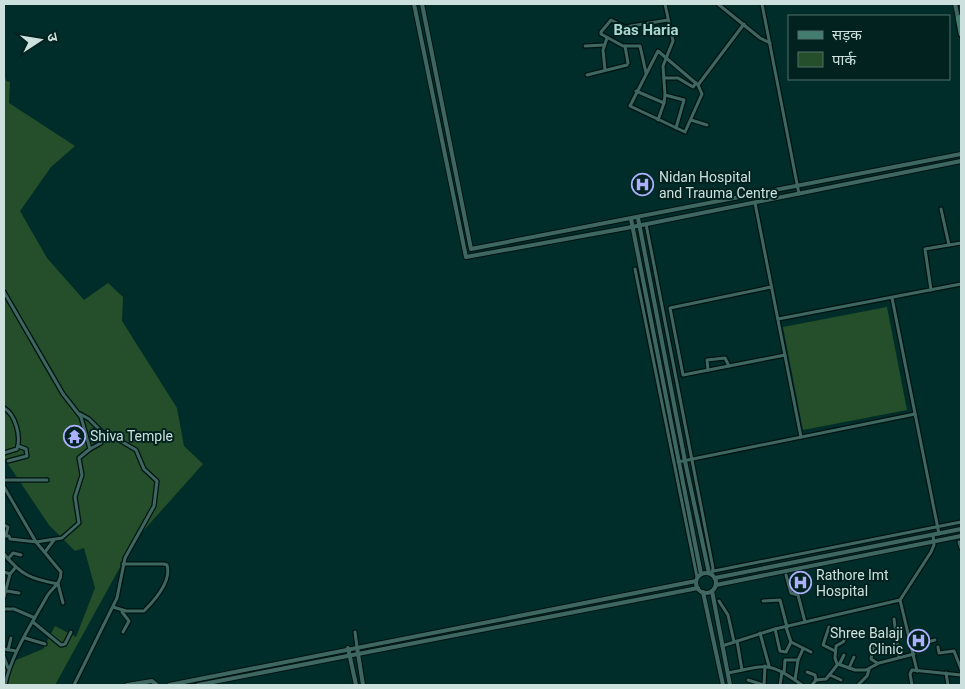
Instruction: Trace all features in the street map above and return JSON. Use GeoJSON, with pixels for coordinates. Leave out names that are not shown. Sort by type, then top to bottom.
{"type":"FeatureCollection","features":[{"type":"Feature","properties":{"kind":"main road"},"geometry":{"type":"LineString","coordinates":[[960,17],[961,34]]}},
{"type":"Feature","properties":{"kind":"street"},"geometry":{"type":"LineString","coordinates":[[414,4],[464,255],[469,258],[961,161]]}},
{"type":"Feature","properties":{"kind":"street"},"geometry":{"type":"LineString","coordinates":[[422,4],[471,249]]}},
{"type":"Feature","properties":{"kind":"street"},"geometry":{"type":"LineString","coordinates":[[658,120],[665,96],[663,66],[673,42],[665,4]]}},
{"type":"Feature","properties":{"kind":"street"},"geometry":{"type":"LineString","coordinates":[[718,4],[760,38],[770,43]]}},
{"type":"Feature","properties":{"kind":"street"},"geometry":{"type":"LineString","coordinates":[[762,4],[799,194]]}},
{"type":"Feature","properties":{"kind":"street"},"geometry":{"type":"LineString","coordinates":[[955,4],[960,17]]}},
{"type":"Feature","properties":{"kind":"street"},"geometry":{"type":"LineString","coordinates":[[646,74],[640,46],[625,46],[607,38],[601,32],[612,20],[625,27],[668,20]]}},
{"type":"Feature","properties":{"kind":"street"},"geometry":{"type":"LineString","coordinates":[[664,78],[678,78],[693,87],[744,24]]}},
{"type":"Feature","properties":{"kind":"street"},"geometry":{"type":"LineString","coordinates":[[605,70],[604,45],[607,38]]}},
{"type":"Feature","properties":{"kind":"street"},"geometry":{"type":"LineString","coordinates":[[585,46],[604,45]]}},
{"type":"Feature","properties":{"kind":"street"},"geometry":{"type":"LineString","coordinates":[[587,75],[627,64],[625,46]]}},
{"type":"Feature","properties":{"kind":"street"},"geometry":{"type":"LineString","coordinates":[[660,51],[697,84],[702,94],[685,132],[630,106],[636,90],[646,74],[656,52],[660,51]]}},
{"type":"Feature","properties":{"kind":"street"},"geometry":{"type":"LineString","coordinates":[[636,90],[664,103]]}},
{"type":"Feature","properties":{"kind":"street"},"geometry":{"type":"LineString","coordinates":[[665,96],[684,100],[676,128]]}},
{"type":"Feature","properties":{"kind":"street"},"geometry":{"type":"LineString","coordinates":[[691,120],[707,125]]}},
{"type":"Feature","properties":{"kind":"street"},"geometry":{"type":"LineString","coordinates":[[464,255],[471,249],[961,154]]}},
{"type":"Feature","properties":{"kind":"street"},"geometry":{"type":"LineString","coordinates":[[755,202],[801,437]]}},
{"type":"Feature","properties":{"kind":"street"},"geometry":{"type":"LineString","coordinates":[[941,209],[949,245]]}},
{"type":"Feature","properties":{"kind":"street"},"geometry":{"type":"LineString","coordinates":[[638,218],[685,461],[716,584]]}},
{"type":"Feature","properties":{"kind":"street"},"geometry":{"type":"LineString","coordinates":[[631,219],[678,462],[698,578],[698,588]]}},
{"type":"Feature","properties":{"kind":"street"},"geometry":{"type":"LineString","coordinates":[[646,224],[712,574]]}},
{"type":"Feature","properties":{"kind":"street"},"geometry":{"type":"LineString","coordinates":[[931,290],[925,249],[961,243]]}},
{"type":"Feature","properties":{"kind":"street"},"geometry":{"type":"LineString","coordinates":[[640,268],[633,269],[698,578]]}},
{"type":"Feature","properties":{"kind":"street"},"geometry":{"type":"LineString","coordinates":[[778,320],[961,284]]}},
{"type":"Feature","properties":{"kind":"street"},"geometry":{"type":"LineString","coordinates":[[771,287],[670,308],[683,374],[785,355]]}},
{"type":"Feature","properties":{"kind":"street"},"geometry":{"type":"LineString","coordinates":[[4,292],[63,394],[79,414],[90,449]]}},
{"type":"Feature","properties":{"kind":"street"},"geometry":{"type":"LineString","coordinates":[[892,298],[939,534]]}},
{"type":"Feature","properties":{"kind":"street"},"geometry":{"type":"LineString","coordinates":[[641,301],[646,300]]}},
{"type":"Feature","properties":{"kind":"street"},"geometry":{"type":"LineString","coordinates":[[708,370],[707,360],[725,358],[729,366]]}},
{"type":"Feature","properties":{"kind":"street"},"geometry":{"type":"LineString","coordinates":[[4,408],[10,414],[18,434],[16,451],[4,453]]}},
{"type":"Feature","properties":{"kind":"street"},"geometry":{"type":"LineString","coordinates":[[74,685],[113,607],[120,588],[123,564],[136,535],[152,510],[157,481],[144,469],[134,448],[103,434],[89,419],[79,414]]}},
{"type":"Feature","properties":{"kind":"street"},"geometry":{"type":"LineString","coordinates":[[678,462],[915,414]]}},
{"type":"Feature","properties":{"kind":"street"},"geometry":{"type":"LineString","coordinates":[[4,525],[8,527],[5,536],[10,539],[37,542],[62,538],[79,523],[75,497],[82,476],[79,458],[102,442],[103,434]]}},
{"type":"Feature","properties":{"kind":"street"},"geometry":{"type":"LineString","coordinates":[[8,461],[27,456],[26,449],[18,446]]}},
{"type":"Feature","properties":{"kind":"street"},"geometry":{"type":"LineString","coordinates":[[4,480],[47,480]]}},
{"type":"Feature","properties":{"kind":"street"},"geometry":{"type":"LineString","coordinates":[[4,487],[37,542],[61,569],[61,578],[58,584],[46,597],[25,638],[16,651],[8,668],[5,685]]}},
{"type":"Feature","properties":{"kind":"street"},"geometry":{"type":"LineString","coordinates":[[169,685],[698,578],[961,522]]}},
{"type":"Feature","properties":{"kind":"street"},"geometry":{"type":"LineString","coordinates":[[712,574],[961,529]]}},
{"type":"Feature","properties":{"kind":"street"},"geometry":{"type":"LineString","coordinates":[[722,646],[775,629],[900,600],[931,552],[934,541],[933,535]]}},
{"type":"Feature","properties":{"kind":"street"},"geometry":{"type":"LineString","coordinates":[[730,685],[712,591],[716,584],[961,536]]}},
{"type":"Feature","properties":{"kind":"street"},"geometry":{"type":"LineString","coordinates":[[45,552],[54,540]]}},
{"type":"Feature","properties":{"kind":"street"},"geometry":{"type":"LineString","coordinates":[[960,542],[961,548]]}},
{"type":"Feature","properties":{"kind":"street"},"geometry":{"type":"LineString","coordinates":[[8,559],[13,553],[21,556]]}},
{"type":"Feature","properties":{"kind":"street"},"geometry":{"type":"LineString","coordinates":[[4,554],[15,568],[33,579],[58,584]]}},
{"type":"Feature","properties":{"kind":"street"},"geometry":{"type":"LineString","coordinates":[[113,607],[120,610],[140,611],[146,609],[159,594],[168,569],[164,564],[123,564]]}},
{"type":"Feature","properties":{"kind":"street"},"geometry":{"type":"LineString","coordinates":[[4,597],[10,574],[15,568]]}},
{"type":"Feature","properties":{"kind":"street"},"geometry":{"type":"LineString","coordinates":[[4,572],[10,574]]}},
{"type":"Feature","properties":{"kind":"street"},"geometry":{"type":"LineString","coordinates":[[786,575],[791,593],[798,595],[805,622]]}},
{"type":"Feature","properties":{"kind":"street"},"geometry":{"type":"LineString","coordinates":[[58,584],[62,603]]}},
{"type":"Feature","properties":{"kind":"street"},"geometry":{"type":"LineString","coordinates":[[198,685],[698,588],[703,592],[723,685]]}},
{"type":"Feature","properties":{"kind":"street"},"geometry":{"type":"LineString","coordinates":[[7,591],[19,593]]}},
{"type":"Feature","properties":{"kind":"street"},"geometry":{"type":"LineString","coordinates":[[703,592],[712,591]]}},
{"type":"Feature","properties":{"kind":"street"},"geometry":{"type":"LineString","coordinates":[[763,601],[780,600],[790,642],[787,651],[780,651],[775,629]]}},
{"type":"Feature","properties":{"kind":"street"},"geometry":{"type":"LineString","coordinates":[[900,600],[917,671]]}},
{"type":"Feature","properties":{"kind":"street"},"geometry":{"type":"LineString","coordinates":[[719,601],[728,615],[742,670]]}},
{"type":"Feature","properties":{"kind":"street"},"geometry":{"type":"LineString","coordinates":[[4,609],[14,610],[36,618]]}},
{"type":"Feature","properties":{"kind":"street"},"geometry":{"type":"LineString","coordinates":[[120,610],[128,618],[123,632]]}},
{"type":"Feature","properties":{"kind":"street"},"geometry":{"type":"LineString","coordinates":[[894,619],[899,657]]}},
{"type":"Feature","properties":{"kind":"street"},"geometry":{"type":"LineString","coordinates":[[33,622],[60,645],[65,644],[71,632]]}},
{"type":"Feature","properties":{"kind":"street"},"geometry":{"type":"LineString","coordinates":[[829,627],[823,645],[835,651]]}},
{"type":"Feature","properties":{"kind":"street"},"geometry":{"type":"LineString","coordinates":[[839,664],[835,651],[837,645],[842,643],[850,630]]}},
{"type":"Feature","properties":{"kind":"street"},"geometry":{"type":"LineString","coordinates":[[355,632],[363,685]]}},
{"type":"Feature","properties":{"kind":"street"},"geometry":{"type":"LineString","coordinates":[[748,680],[764,685],[767,666],[760,634]]}},
{"type":"Feature","properties":{"kind":"street"},"geometry":{"type":"LineString","coordinates":[[11,638],[6,649],[16,651]]}},
{"type":"Feature","properties":{"kind":"street"},"geometry":{"type":"LineString","coordinates":[[25,638],[45,644]]}},
{"type":"Feature","properties":{"kind":"street"},"geometry":{"type":"LineString","coordinates":[[912,646],[935,640]]}},
{"type":"Feature","properties":{"kind":"street"},"geometry":{"type":"LineString","coordinates":[[790,642],[811,652]]}},
{"type":"Feature","properties":{"kind":"street"},"geometry":{"type":"LineString","coordinates":[[938,647],[939,653],[954,651],[961,669]]}},
{"type":"Feature","properties":{"kind":"street"},"geometry":{"type":"LineString","coordinates":[[348,648],[356,685]]}},
{"type":"Feature","properties":{"kind":"street"},"geometry":{"type":"LineString","coordinates":[[877,663],[872,659],[873,648],[880,648]]}},
{"type":"Feature","properties":{"kind":"street"},"geometry":{"type":"LineString","coordinates":[[795,680],[798,660],[803,649]]}},
{"type":"Feature","properties":{"kind":"street"},"geometry":{"type":"LineString","coordinates":[[858,685],[877,663],[914,654]]}},
{"type":"Feature","properties":{"kind":"street"},"geometry":{"type":"LineString","coordinates":[[812,685],[816,680],[825,679],[830,675],[844,655]]}},
{"type":"Feature","properties":{"kind":"street"},"geometry":{"type":"LineString","coordinates":[[4,657],[8,668]]}},
{"type":"Feature","properties":{"kind":"street"},"geometry":{"type":"LineString","coordinates":[[850,668],[854,657]]}},
{"type":"Feature","properties":{"kind":"street"},"geometry":{"type":"LineString","coordinates":[[780,685],[784,661],[798,660]]}},
{"type":"Feature","properties":{"kind":"street"},"geometry":{"type":"LineString","coordinates":[[839,664],[855,670],[869,670]]}},
{"type":"Feature","properties":{"kind":"street"},"geometry":{"type":"LineString","coordinates":[[728,673],[767,666],[802,685]]}},
{"type":"Feature","properties":{"kind":"street"},"geometry":{"type":"LineString","coordinates":[[806,672],[814,675],[816,680]]}},
{"type":"Feature","properties":{"kind":"street"},"geometry":{"type":"LineString","coordinates":[[912,685],[910,672],[961,675]]}},
{"type":"Feature","properties":{"kind":"street"},"geometry":{"type":"LineString","coordinates":[[946,674],[948,685]]}},
{"type":"Feature","properties":{"kind":"street"},"geometry":{"type":"LineString","coordinates":[[830,675],[841,680]]}},
{"type":"Feature","properties":{"kind":"street"},"geometry":{"type":"LineString","coordinates":[[127,685],[152,681],[157,685]]}},
{"type":"Feature","properties":{"kind":"green space"},"geometry":{"type":"Polygon","coordinates":[[[4,73],[6,81],[10,82],[9,103],[75,146],[51,167],[20,211],[47,258],[84,300],[108,283],[123,297],[122,321],[177,408],[184,446],[203,464],[135,540],[55,685],[4,685],[4,665],[43,649],[55,626],[76,637],[95,588],[84,548],[75,551],[49,525],[4,458],[4,73]]]}},
{"type":"Feature","properties":{"kind":"green space"},"geometry":{"type":"Polygon","coordinates":[[[887,307],[907,410],[803,430],[783,327],[887,307]]]}},
{"type":"Feature","properties":{"kind":"place","name":"Nidan Hospital and Trauma Centre"},"geometry":{"type":"Point","coordinates":[643,185]}},
{"type":"Feature","properties":{"kind":"place","name":"Shiva Temple"},"geometry":{"type":"Point","coordinates":[74,436]}},
{"type":"Feature","properties":{"kind":"place","name":"Rathore Imt Hospital"},"geometry":{"type":"Point","coordinates":[800,583]}},
{"type":"Feature","properties":{"kind":"place","name":"Shree Balaji Clinic"},"geometry":{"type":"Point","coordinates":[919,641]}},
{"type":"Feature","properties":{"kind":"district","name":"Bas Haria"},"geometry":{"type":"Point","coordinates":[646,30]}}]}
